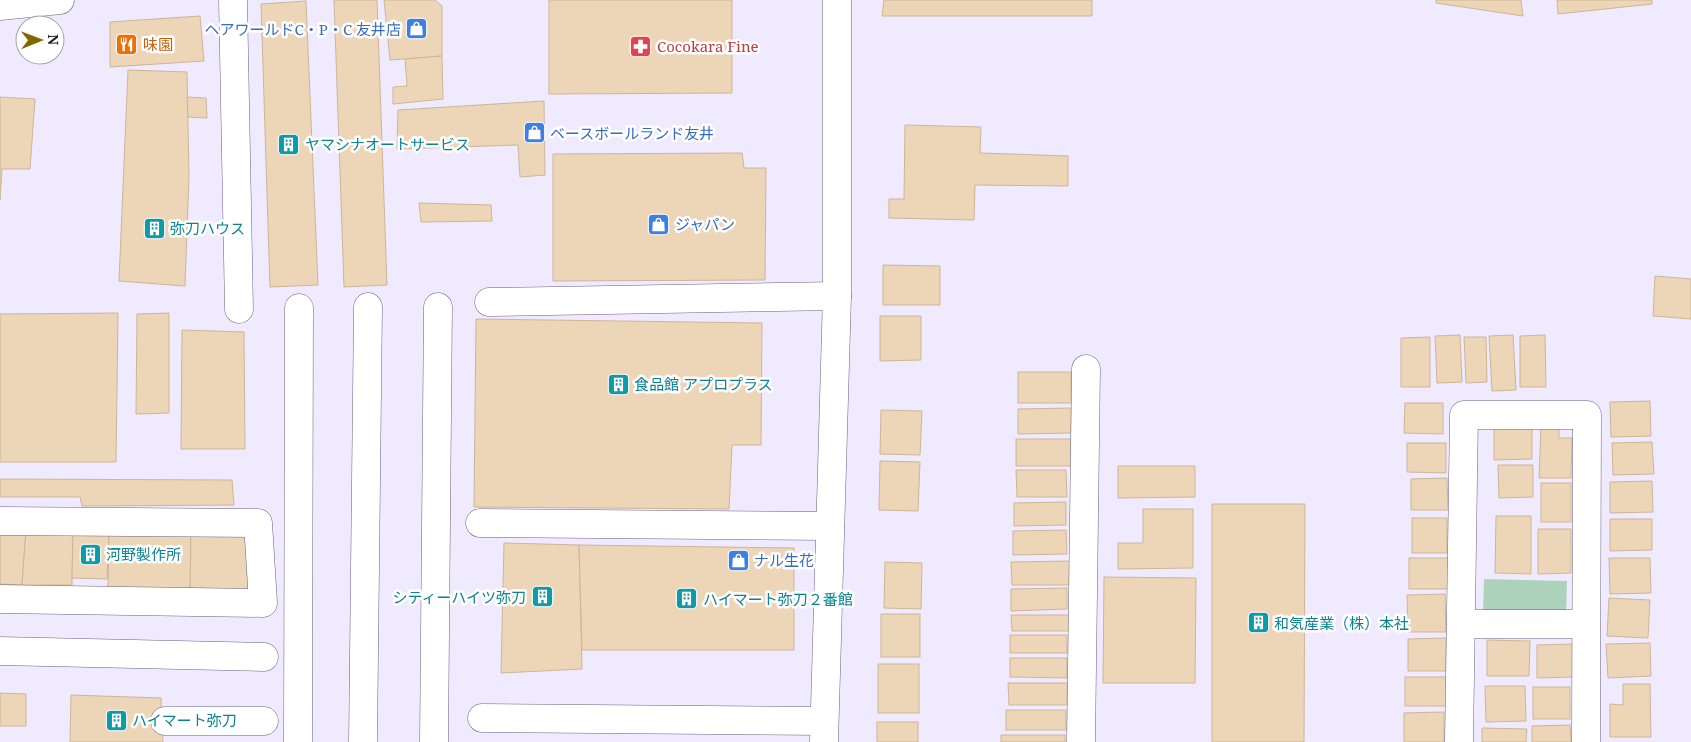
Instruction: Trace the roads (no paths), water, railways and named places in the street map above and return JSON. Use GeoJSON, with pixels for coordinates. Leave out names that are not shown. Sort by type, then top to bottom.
{"type":"FeatureCollection","features":[{"type":"Feature","properties":{"kind":"street"},"geometry":{"type":"LineString","coordinates":[[0,6],[60,0]]}},
{"type":"Feature","properties":{"kind":"street"},"geometry":{"type":"LineString","coordinates":[[233,0],[239,309]]}},
{"type":"Feature","properties":{"kind":"street"},"geometry":{"type":"LineString","coordinates":[[482,718],[824,731],[837,296],[837,0]]}},
{"type":"Feature","properties":{"kind":"street"},"geometry":{"type":"LineString","coordinates":[[489,302],[837,296]]}},
{"type":"Feature","properties":{"kind":"street"},"geometry":{"type":"LineString","coordinates":[[363,742],[368,307]]}},
{"type":"Feature","properties":{"kind":"street"},"geometry":{"type":"LineString","coordinates":[[434,742],[438,307]]}},
{"type":"Feature","properties":{"kind":"street"},"geometry":{"type":"LineString","coordinates":[[298,308],[298,742]]}},
{"type":"Feature","properties":{"kind":"street"},"geometry":{"type":"LineString","coordinates":[[1081,742],[1086,369]]}},
{"type":"Feature","properties":{"kind":"street"},"geometry":{"type":"LineString","coordinates":[[1459,742],[1464,415],[1587,415],[1586,742]]}},
{"type":"Feature","properties":{"kind":"street"},"geometry":{"type":"LineString","coordinates":[[0,521],[258,522],[263,603],[0,599]]}},
{"type":"Feature","properties":{"kind":"street"},"geometry":{"type":"LineString","coordinates":[[480,523],[830,526]]}},
{"type":"Feature","properties":{"kind":"street"},"geometry":{"type":"LineString","coordinates":[[1461,624],[1586,624]]}},
{"type":"Feature","properties":{"kind":"street"},"geometry":{"type":"LineString","coordinates":[[0,652],[264,657]]}},
{"type":"Feature","properties":{"kind":"street"},"geometry":{"type":"LineString","coordinates":[[165,721],[265,724]]}},
{"type":"Feature","properties":{"kind":"place","name":"ヘアワールドC・P・C 友井店"},"geometry":{"type":"Point","coordinates":[417,29]}},
{"type":"Feature","properties":{"kind":"place","name":"味園"},"geometry":{"type":"Point","coordinates":[127,44]}},
{"type":"Feature","properties":{"kind":"place","name":"Cocokara Fine"},"geometry":{"type":"Point","coordinates":[641,46]}},
{"type":"Feature","properties":{"kind":"place","name":"ベースボールランド友井"},"geometry":{"type":"Point","coordinates":[534,133]}},
{"type":"Feature","properties":{"kind":"place","name":"ヤマシナオートサービス"},"geometry":{"type":"Point","coordinates":[289,144]}},
{"type":"Feature","properties":{"kind":"place","name":"ジャパン"},"geometry":{"type":"Point","coordinates":[659,224]}},
{"type":"Feature","properties":{"kind":"place","name":"弥刀ハウス"},"geometry":{"type":"Point","coordinates":[154,228]}},
{"type":"Feature","properties":{"kind":"place","name":"食品館 アプロプラス"},"geometry":{"type":"Point","coordinates":[618,384]}},
{"type":"Feature","properties":{"kind":"place","name":"河野製作所"},"geometry":{"type":"Point","coordinates":[90,554]}},
{"type":"Feature","properties":{"kind":"place","name":"ナル生花"},"geometry":{"type":"Point","coordinates":[738,560]}},
{"type":"Feature","properties":{"kind":"place","name":"シティーハイツ弥刀"},"geometry":{"type":"Point","coordinates":[542,597]}},
{"type":"Feature","properties":{"kind":"place","name":"ハイマート弥刀２番館"},"geometry":{"type":"Point","coordinates":[687,599]}},
{"type":"Feature","properties":{"kind":"place","name":"和気産業（株）本社"},"geometry":{"type":"Point","coordinates":[1258,623]}},
{"type":"Feature","properties":{"kind":"place","name":"ハイマート弥刀"},"geometry":{"type":"Point","coordinates":[116,720]}}]}
